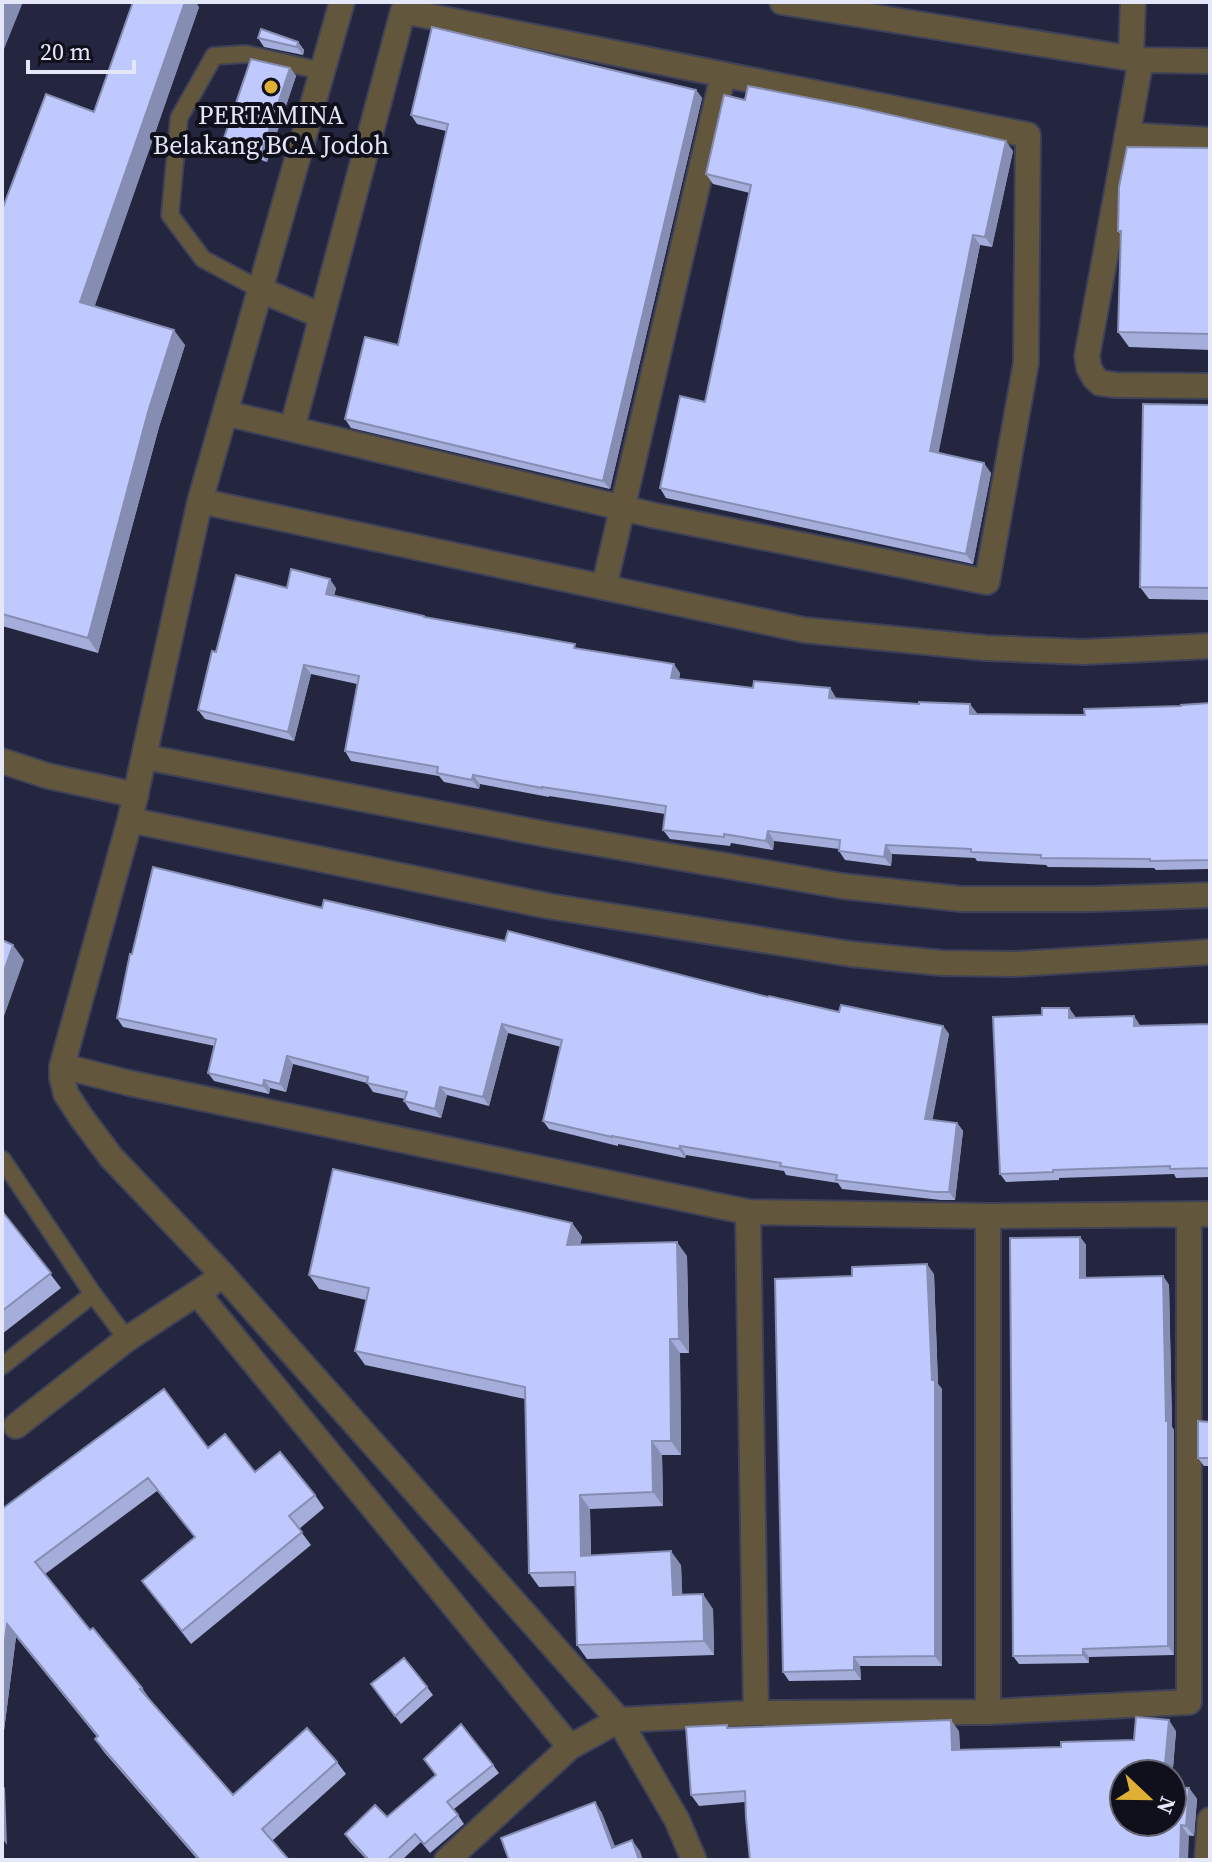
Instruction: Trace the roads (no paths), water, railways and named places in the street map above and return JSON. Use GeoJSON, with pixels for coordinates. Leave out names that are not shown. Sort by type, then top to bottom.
{"type":"FeatureCollection","features":[{"type":"Feature","properties":{"kind":"street"},"geometry":{"type":"LineString","coordinates":[[342,2],[200,501],[136,795],[62,1066],[62,1078],[66,1094],[111,1157],[223,1275],[619,1720],[677,1820],[694,1860]]}},
{"type":"Feature","properties":{"kind":"street"},"geometry":{"type":"LineString","coordinates":[[782,2],[1136,59],[1210,61]]}},
{"type":"Feature","properties":{"kind":"street"},"geometry":{"type":"LineString","coordinates":[[1133,2],[1136,59],[1127,135],[1087,356],[1089,368],[1100,383],[1210,386]]}},
{"type":"Feature","properties":{"kind":"street"},"geometry":{"type":"LineString","coordinates":[[225,413],[292,429],[623,508],[987,582],[1026,363],[1028,135],[403,11],[292,429]]}},
{"type":"Feature","properties":{"kind":"street"},"geometry":{"type":"LineString","coordinates":[[604,587],[723,75]]}},
{"type":"Feature","properties":{"kind":"street"},"geometry":{"type":"LineString","coordinates":[[1127,135],[1210,140]]}},
{"type":"Feature","properties":{"kind":"street"},"geometry":{"type":"LineString","coordinates":[[261,290],[322,316]]}},
{"type":"Feature","properties":{"kind":"street"},"geometry":{"type":"LineString","coordinates":[[200,501],[804,630],[986,648],[1083,652],[1210,646]]}},
{"type":"Feature","properties":{"kind":"street"},"geometry":{"type":"LineString","coordinates":[[145,757],[550,835],[842,886],[961,899],[1210,895]]}},
{"type":"Feature","properties":{"kind":"street"},"geometry":{"type":"LineString","coordinates":[[2,761],[48,776],[136,795]]}},
{"type":"Feature","properties":{"kind":"street"},"geometry":{"type":"LineString","coordinates":[[130,820],[548,906],[851,954],[942,963],[1015,964],[1210,952]]}},
{"type":"Feature","properties":{"kind":"street"},"geometry":{"type":"LineString","coordinates":[[62,1066],[129,1083],[748,1212],[988,1216],[1199,1215],[1189,1702],[988,1712],[756,1713],[619,1720],[570,1747],[447,1860]]}},
{"type":"Feature","properties":{"kind":"street"},"geometry":{"type":"LineString","coordinates":[[748,1212],[756,1713]]}},
{"type":"Feature","properties":{"kind":"street"},"geometry":{"type":"LineString","coordinates":[[988,1216],[988,1712]]}},
{"type":"Feature","properties":{"kind":"street"},"geometry":{"type":"LineString","coordinates":[[16,1426],[127,1339],[223,1275]]}},
{"type":"Feature","properties":{"kind":"street"},"geometry":{"type":"LineString","coordinates":[[198,1294],[570,1747]]}},
{"type":"Feature","properties":{"kind":"street"},"geometry":{"type":"LineString","coordinates":[[1207,1860],[1210,1820]]}},
{"type":"Feature","properties":{"kind":"lane"},"geometry":{"type":"LineString","coordinates":[[261,290],[203,259],[170,215],[179,118],[214,56],[246,54],[322,71]]}},
{"type":"Feature","properties":{"kind":"lane"},"geometry":{"type":"LineString","coordinates":[[2,1159],[127,1339]]}},
{"type":"Feature","properties":{"kind":"lane"},"geometry":{"type":"LineString","coordinates":[[2,1366],[93,1294]]}},
{"type":"Feature","properties":{"kind":"place","name":"PERTAMINA Belakang BCA Jodoh"},"geometry":{"type":"Point","coordinates":[271,87]}}]}
